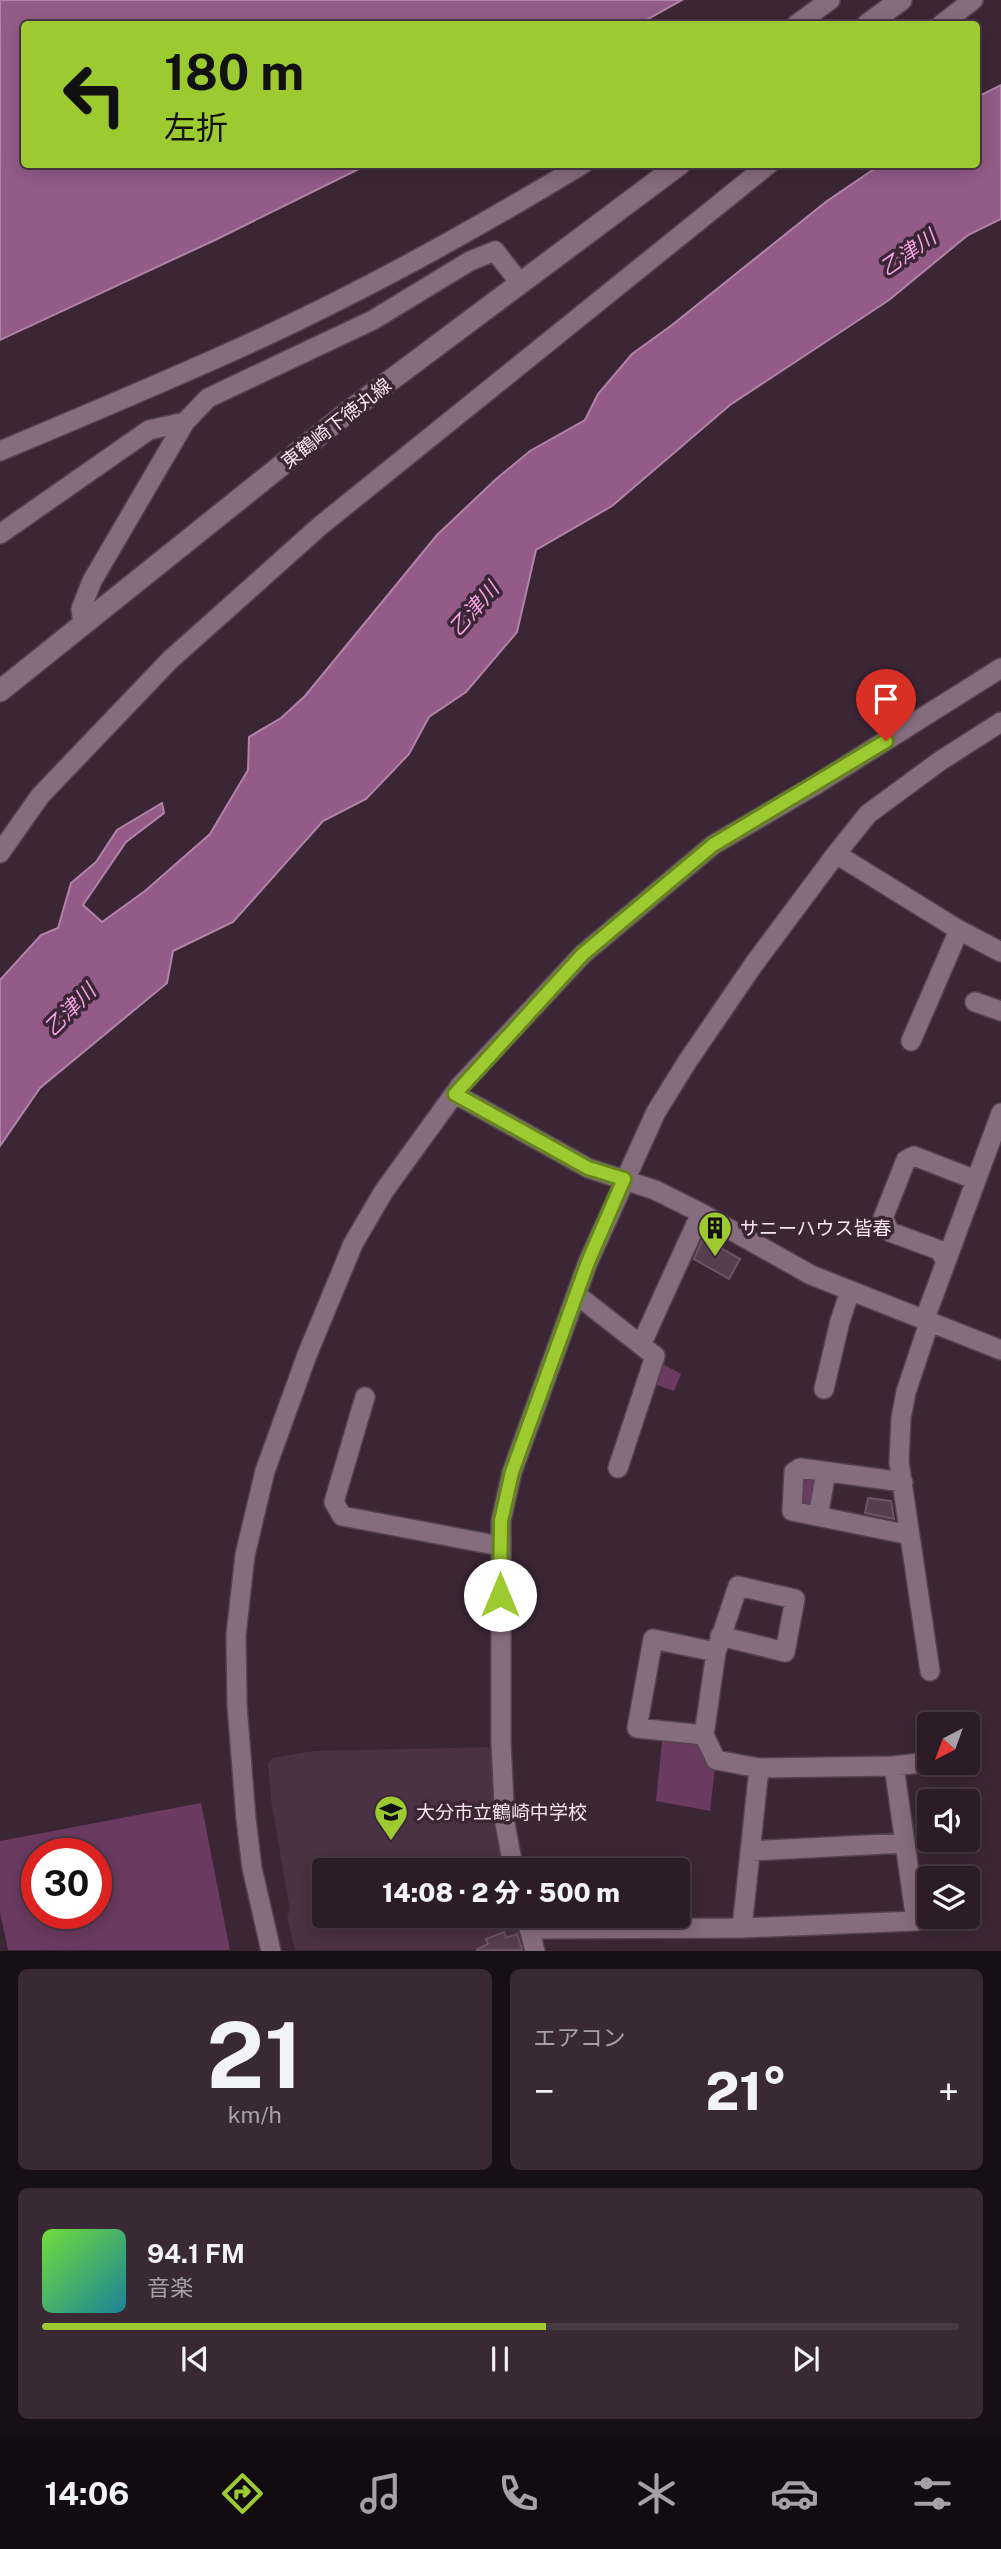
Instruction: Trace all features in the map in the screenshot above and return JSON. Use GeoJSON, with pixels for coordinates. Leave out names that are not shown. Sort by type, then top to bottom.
{"type":"FeatureCollection","features":[{"type":"Feature","properties":{"kind":"street"},"geometry":{"type":"LineString","coordinates":[[801,21],[830,0]]}},
{"type":"Feature","properties":{"kind":"street"},"geometry":{"type":"LineString","coordinates":[[872,21],[901,0]]}},
{"type":"Feature","properties":{"kind":"street"},"geometry":{"type":"LineString","coordinates":[[946,21],[973,0]]}},
{"type":"Feature","properties":{"kind":"street"},"geometry":{"type":"LineString","coordinates":[[0,451],[237,349],[510,209],[577,168]]}},
{"type":"Feature","properties":{"kind":"street","name":"東鶴崎下徳丸線"},"geometry":{"type":"LineString","coordinates":[[0,691],[348,412],[675,168]]}},
{"type":"Feature","properties":{"kind":"street"},"geometry":{"type":"LineString","coordinates":[[0,853],[40,796],[170,660],[320,526],[764,168]]}},
{"type":"Feature","properties":{"kind":"street"},"geometry":{"type":"LineString","coordinates":[[83,623],[81,610],[92,580],[185,422],[208,398],[373,320],[470,261],[495,251],[520,283]]}},
{"type":"Feature","properties":{"kind":"street"},"geometry":{"type":"LineString","coordinates":[[0,534],[149,430],[185,422]]}},
{"type":"Feature","properties":{"kind":"street"},"geometry":{"type":"LineString","coordinates":[[271,1951],[252,1868],[237,1705],[236,1635],[245,1555],[265,1471],[307,1355],[378,1186],[455,1094],[583,954],[713,845],[817,784],[1001,668]]}},
{"type":"Feature","properties":{"kind":"street"},"geometry":{"type":"LineString","coordinates":[[512,1858],[505,1824],[501,1742],[500,1546],[505,1497],[588,1262],[656,1112],[754,964],[836,854],[868,814],[940,761],[1001,722]]}},
{"type":"Feature","properties":{"kind":"street"},"geometry":{"type":"LineString","coordinates":[[836,854],[1001,952]]}},
{"type":"Feature","properties":{"kind":"street"},"geometry":{"type":"LineString","coordinates":[[911,1041],[960,930]]}},
{"type":"Feature","properties":{"kind":"street"},"geometry":{"type":"LineString","coordinates":[[975,1002],[1001,1011]]}},
{"type":"Feature","properties":{"kind":"street"},"geometry":{"type":"LineString","coordinates":[[455,1094],[588,1168],[655,1190],[811,1275],[1001,1350]]}},
{"type":"Feature","properties":{"kind":"street"},"geometry":{"type":"LineString","coordinates":[[930,1671],[899,1462],[901,1418],[910,1377],[946,1261],[1001,1113]]}},
{"type":"Feature","properties":{"kind":"street"},"geometry":{"type":"LineString","coordinates":[[946,1261],[939,1250],[890,1231],[883,1218],[906,1160],[914,1156],[976,1180]]}},
{"type":"Feature","properties":{"kind":"street"},"geometry":{"type":"LineString","coordinates":[[641,1345],[701,1213]]}},
{"type":"Feature","properties":{"kind":"street"},"geometry":{"type":"LineString","coordinates":[[824,1389],[850,1291]]}},
{"type":"Feature","properties":{"kind":"street"},"geometry":{"type":"LineString","coordinates":[[577,1295],[655,1356],[618,1468]]}},
{"type":"Feature","properties":{"kind":"street"},"geometry":{"type":"LineString","coordinates":[[365,1397],[334,1502],[342,1516],[500,1546]]}},
{"type":"Feature","properties":{"kind":"street"},"geometry":{"type":"LineString","coordinates":[[903,1482],[800,1468],[794,1472],[792,1511],[911,1535]]}},
{"type":"Feature","properties":{"kind":"street"},"geometry":{"type":"LineString","coordinates":[[818,1516],[827,1472]]}},
{"type":"Feature","properties":{"kind":"street"},"geometry":{"type":"LineString","coordinates":[[704,1735],[637,1728],[653,1639],[718,1644],[704,1735],[716,1760],[759,1768],[917,1763]]}},
{"type":"Feature","properties":{"kind":"street"},"geometry":{"type":"LineString","coordinates":[[690,1927],[743,1928],[916,1921],[894,1766]]}},
{"type":"Feature","properties":{"kind":"street"},"geometry":{"type":"LineString","coordinates":[[743,1928],[759,1768]]}},
{"type":"Feature","properties":{"kind":"street"},"geometry":{"type":"LineString","coordinates":[[750,1851],[905,1843]]}},
{"type":"Feature","properties":{"kind":"street"},"geometry":{"type":"LineString","coordinates":[[528,1928],[535,1951]]}},
{"type":"Feature","properties":{"kind":"shaded area"},"geometry":{"type":"Polygon","coordinates":[[[659,1362],[681,1374],[674,1391],[652,1383],[659,1362]]]}},
{"type":"Feature","properties":{"kind":"shaded area"},"geometry":{"type":"Polygon","coordinates":[[[799,1475],[817,1476],[815,1507],[800,1508],[799,1475]]]}},
{"type":"Feature","properties":{"kind":"shaded area"},"geometry":{"type":"Polygon","coordinates":[[[663,1731],[704,1735],[716,1760],[710,1811],[656,1801],[663,1731]]]}},
{"type":"Feature","properties":{"kind":"shaded area","name":"大分市立鶴崎中学校"},"geometry":{"type":"Polygon","coordinates":[[[496,1747],[508,1858],[312,1858],[312,1928],[524,1928],[529,1950],[295,1950],[287,1917],[290,1910],[271,1800],[268,1764],[272,1758],[313,1751],[496,1747]]]}},
{"type":"Feature","properties":{"kind":"shaded area"},"geometry":{"type":"Polygon","coordinates":[[[201,1803],[230,1950],[8,1950],[0,1912],[0,1841],[201,1803]]]}},
{"type":"Feature","properties":{"kind":"water"},"geometry":{"type":"Polygon","coordinates":[[[0,0],[682,0],[644,21],[21,21],[21,168],[361,168],[215,240],[0,340],[0,0]]]}},
{"type":"Feature","properties":{"kind":"water","name":"乙津川"},"geometry":{"type":"Polygon","coordinates":[[[1001,85],[1001,219],[968,235],[889,300],[730,405],[612,506],[536,550],[517,632],[466,692],[429,717],[409,754],[366,799],[323,821],[233,922],[173,951],[167,983],[40,1088],[0,1146],[0,980],[41,935],[58,928],[71,883],[96,862],[117,830],[162,803],[164,813],[126,842],[83,905],[102,922],[145,891],[210,834],[248,770],[249,737],[281,718],[305,696],[437,535],[530,451],[585,420],[598,394],[632,354],[827,201],[876,168],[980,168],[980,96],[1001,85]]]}},
{"type":"Feature","properties":{"kind":"building","name":"サニーハウス皆春"},"geometry":{"type":"Polygon","coordinates":[[[703,1238],[740,1259],[729,1279],[694,1259],[703,1238]]]}},
{"type":"Feature","properties":{"kind":"building"},"geometry":{"type":"Polygon","coordinates":[[[868,1498],[891,1501],[894,1519],[865,1513],[868,1498]]]}},
{"type":"Feature","properties":{"kind":"building"},"geometry":{"type":"Polygon","coordinates":[[[504,1932],[506,1938],[517,1934],[522,1950],[476,1950],[488,1944],[486,1939],[504,1932]]]}},
{"type":"Feature","properties":{"kind":"place","name":"サニーハウス皆春"},"geometry":{"type":"Point","coordinates":[715,1258]}},
{"type":"Feature","properties":{"kind":"place","name":"大分市立鶴崎中学校"},"geometry":{"type":"Point","coordinates":[391,1842]}},
{"type":"Feature","properties":{"kind":"route"},"geometry":{"type":"LineString","coordinates":[[500,1595],[501,1521],[512,1472],[588,1262],[624,1179],[588,1168],[455,1094],[583,954],[713,845],[886,741]]}}]}
